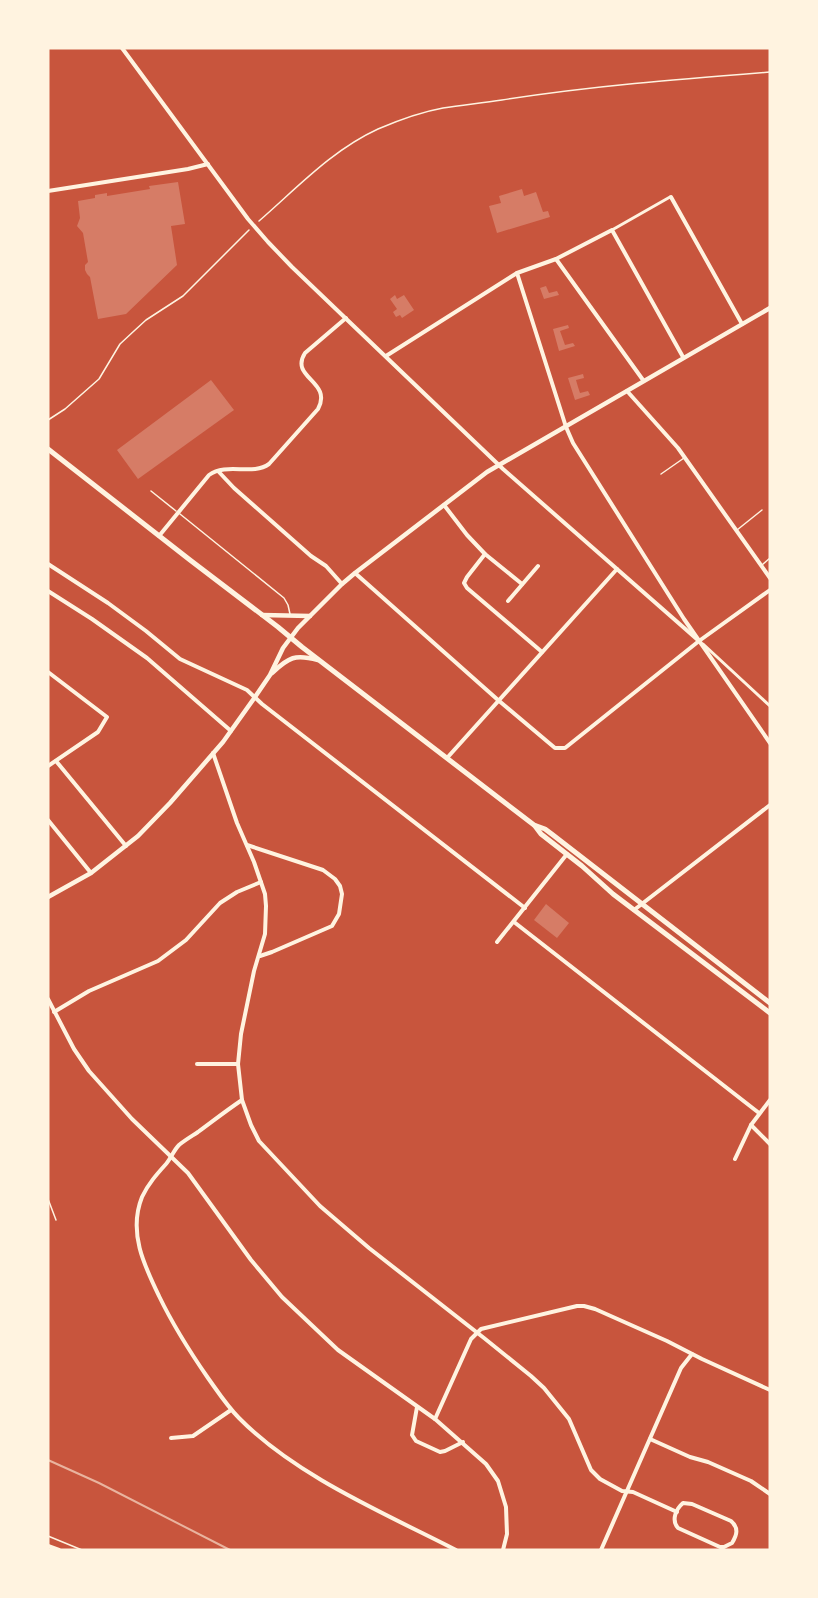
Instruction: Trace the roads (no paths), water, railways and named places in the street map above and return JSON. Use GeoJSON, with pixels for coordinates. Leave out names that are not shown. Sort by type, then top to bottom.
{"type":"FeatureCollection","features":[{"type":"Feature","properties":{"kind":"main road"},"geometry":{"type":"LineString","coordinates":[[48,449],[534,825],[541,834],[642,904],[770,1004]]}},
{"type":"Feature","properties":{"kind":"main road"},"geometry":{"type":"LineString","coordinates":[[569,852],[613,894],[770,1013]]}},
{"type":"Feature","properties":{"kind":"street"},"geometry":{"type":"LineString","coordinates":[[122,48],[255,225],[292,267],[500,465],[713,652],[770,706]]}},
{"type":"Feature","properties":{"kind":"street"},"geometry":{"type":"LineString","coordinates":[[48,191],[208,164]]}},
{"type":"Feature","properties":{"kind":"street"},"geometry":{"type":"LineString","coordinates":[[386,356],[517,273],[556,259],[671,197],[742,324]]}},
{"type":"Feature","properties":{"kind":"street"},"geometry":{"type":"LineString","coordinates":[[612,230],[683,357]]}},
{"type":"Feature","properties":{"kind":"street"},"geometry":{"type":"LineString","coordinates":[[556,259],[643,380]]}},
{"type":"Feature","properties":{"kind":"street"},"geometry":{"type":"LineString","coordinates":[[517,273],[573,443],[699,641],[770,743]]}},
{"type":"Feature","properties":{"kind":"street"},"geometry":{"type":"LineString","coordinates":[[48,897],[91,873],[126,846],[173,800],[231,731],[270,675],[282,649],[310,615],[355,573],[487,472],[770,308]]}},
{"type":"Feature","properties":{"kind":"street"},"geometry":{"type":"LineString","coordinates":[[159,536],[209,475],[218,470],[265,467],[318,409],[322,398],[320,390],[303,372],[301,362],[304,353],[346,318]]}},
{"type":"Feature","properties":{"kind":"street"},"geometry":{"type":"LineString","coordinates":[[626,390],[685,457],[770,578]]}},
{"type":"Feature","properties":{"kind":"street"},"geometry":{"type":"LineString","coordinates":[[218,470],[234,488],[311,556],[326,566],[342,584]]}},
{"type":"Feature","properties":{"kind":"street"},"geometry":{"type":"LineString","coordinates":[[444,505],[466,535],[522,584]]}},
{"type":"Feature","properties":{"kind":"street"},"geometry":{"type":"LineString","coordinates":[[485,554],[464,583],[542,652]]}},
{"type":"Feature","properties":{"kind":"street"},"geometry":{"type":"LineString","coordinates":[[48,564],[108,603],[180,659],[247,690],[525,908]]}},
{"type":"Feature","properties":{"kind":"street"},"geometry":{"type":"LineString","coordinates":[[508,602],[538,566]]}},
{"type":"Feature","properties":{"kind":"street"},"geometry":{"type":"LineString","coordinates":[[447,758],[617,569]]}},
{"type":"Feature","properties":{"kind":"street"},"geometry":{"type":"LineString","coordinates":[[355,573],[555,748],[565,748],[699,641],[770,590]]}},
{"type":"Feature","properties":{"kind":"street"},"geometry":{"type":"LineString","coordinates":[[48,591],[147,658],[231,731]]}},
{"type":"Feature","properties":{"kind":"street"},"geometry":{"type":"LineString","coordinates":[[262,615],[310,615]]}},
{"type":"Feature","properties":{"kind":"street"},"geometry":{"type":"LineString","coordinates":[[270,675],[292,658],[304,656],[320,660]]}},
{"type":"Feature","properties":{"kind":"street"},"geometry":{"type":"LineString","coordinates":[[48,672],[107,717],[98,732],[48,766]]}},
{"type":"Feature","properties":{"kind":"street"},"geometry":{"type":"LineString","coordinates":[[213,753],[265,894],[264,934],[241,1034],[238,1064],[242,1100],[259,1141],[320,1206],[369,1248],[531,1376],[568,1419],[595,1475],[604,1482],[677,1512]]}},
{"type":"Feature","properties":{"kind":"street"},"geometry":{"type":"LineString","coordinates":[[56,761],[126,846]]}},
{"type":"Feature","properties":{"kind":"street"},"geometry":{"type":"LineString","coordinates":[[634,910],[770,805]]}},
{"type":"Feature","properties":{"kind":"street"},"geometry":{"type":"LineString","coordinates":[[48,820],[91,873]]}},
{"type":"Feature","properties":{"kind":"street"},"geometry":{"type":"LineString","coordinates":[[247,844],[322,870],[335,879],[342,894],[339,914],[332,926],[259,957]]}},
{"type":"Feature","properties":{"kind":"street"},"geometry":{"type":"LineString","coordinates":[[497,942],[569,852]]}},
{"type":"Feature","properties":{"kind":"street"},"geometry":{"type":"LineString","coordinates":[[54,1012],[90,991],[158,961],[186,940],[220,903],[237,892],[261,882]]}},
{"type":"Feature","properties":{"kind":"street"},"geometry":{"type":"LineString","coordinates":[[514,922],[759,1113]]}},
{"type":"Feature","properties":{"kind":"street"},"geometry":{"type":"LineString","coordinates":[[48,999],[74,1049],[96,1078],[132,1119],[188,1173],[258,1269],[296,1311],[347,1357],[435,1419],[486,1464],[498,1481],[506,1508],[507,1534],[504,1550]]}},
{"type":"Feature","properties":{"kind":"street"},"geometry":{"type":"LineString","coordinates":[[197,1064],[238,1064]]}},
{"type":"Feature","properties":{"kind":"street"},"geometry":{"type":"LineString","coordinates":[[242,1100],[178,1146],[150,1183],[139,1207],[136,1229],[141,1255],[148,1272],[173,1324],[199,1365],[231,1410],[249,1428],[309,1473],[456,1550]]}},
{"type":"Feature","properties":{"kind":"street"},"geometry":{"type":"LineString","coordinates":[[735,1159],[751,1125],[770,1100]]}},
{"type":"Feature","properties":{"kind":"street"},"geometry":{"type":"LineString","coordinates":[[751,1125],[770,1144]]}},
{"type":"Feature","properties":{"kind":"street"},"geometry":{"type":"LineString","coordinates":[[435,1419],[471,1338],[476,1332],[570,1306],[595,1309],[770,1390]]}},
{"type":"Feature","properties":{"kind":"street"},"geometry":{"type":"LineString","coordinates":[[601,1550],[681,1368],[692,1354]]}},
{"type":"Feature","properties":{"kind":"street"},"geometry":{"type":"LineString","coordinates":[[417,1407],[412,1435],[416,1441],[440,1452],[463,1442]]}},
{"type":"Feature","properties":{"kind":"street"},"geometry":{"type":"LineString","coordinates":[[171,1438],[193,1436],[231,1410]]}},
{"type":"Feature","properties":{"kind":"street"},"geometry":{"type":"LineString","coordinates":[[650,1439],[751,1480],[770,1494]]}},
{"type":"Feature","properties":{"kind":"street"},"geometry":{"type":"LineString","coordinates":[[683,1503],[692,1503],[731,1521],[736,1529],[735,1538],[728,1545],[720,1547],[678,1528],[674,1522],[677,1512],[683,1503]]}},
{"type":"Feature","properties":{"kind":"street"},"geometry":{"type":"LineString","coordinates":[[48,1546],[59,1550]]}},
{"type":"Feature","properties":{"kind":"lane"},"geometry":{"type":"LineString","coordinates":[[661,474],[685,457]]}},
{"type":"Feature","properties":{"kind":"lane"},"geometry":{"type":"LineString","coordinates":[[151,491],[284,598],[290,615]]}},
{"type":"Feature","properties":{"kind":"lane"},"geometry":{"type":"LineString","coordinates":[[736,530],[762,510]]}},
{"type":"Feature","properties":{"kind":"lane"},"geometry":{"type":"LineString","coordinates":[[761,565],[770,558]]}},
{"type":"Feature","properties":{"kind":"lane"},"geometry":{"type":"LineString","coordinates":[[48,1199],[56,1220]]}},
{"type":"Feature","properties":{"kind":"railway"},"geometry":{"type":"LineString","coordinates":[[48,1460],[99,1483],[230,1550]]}}]}
